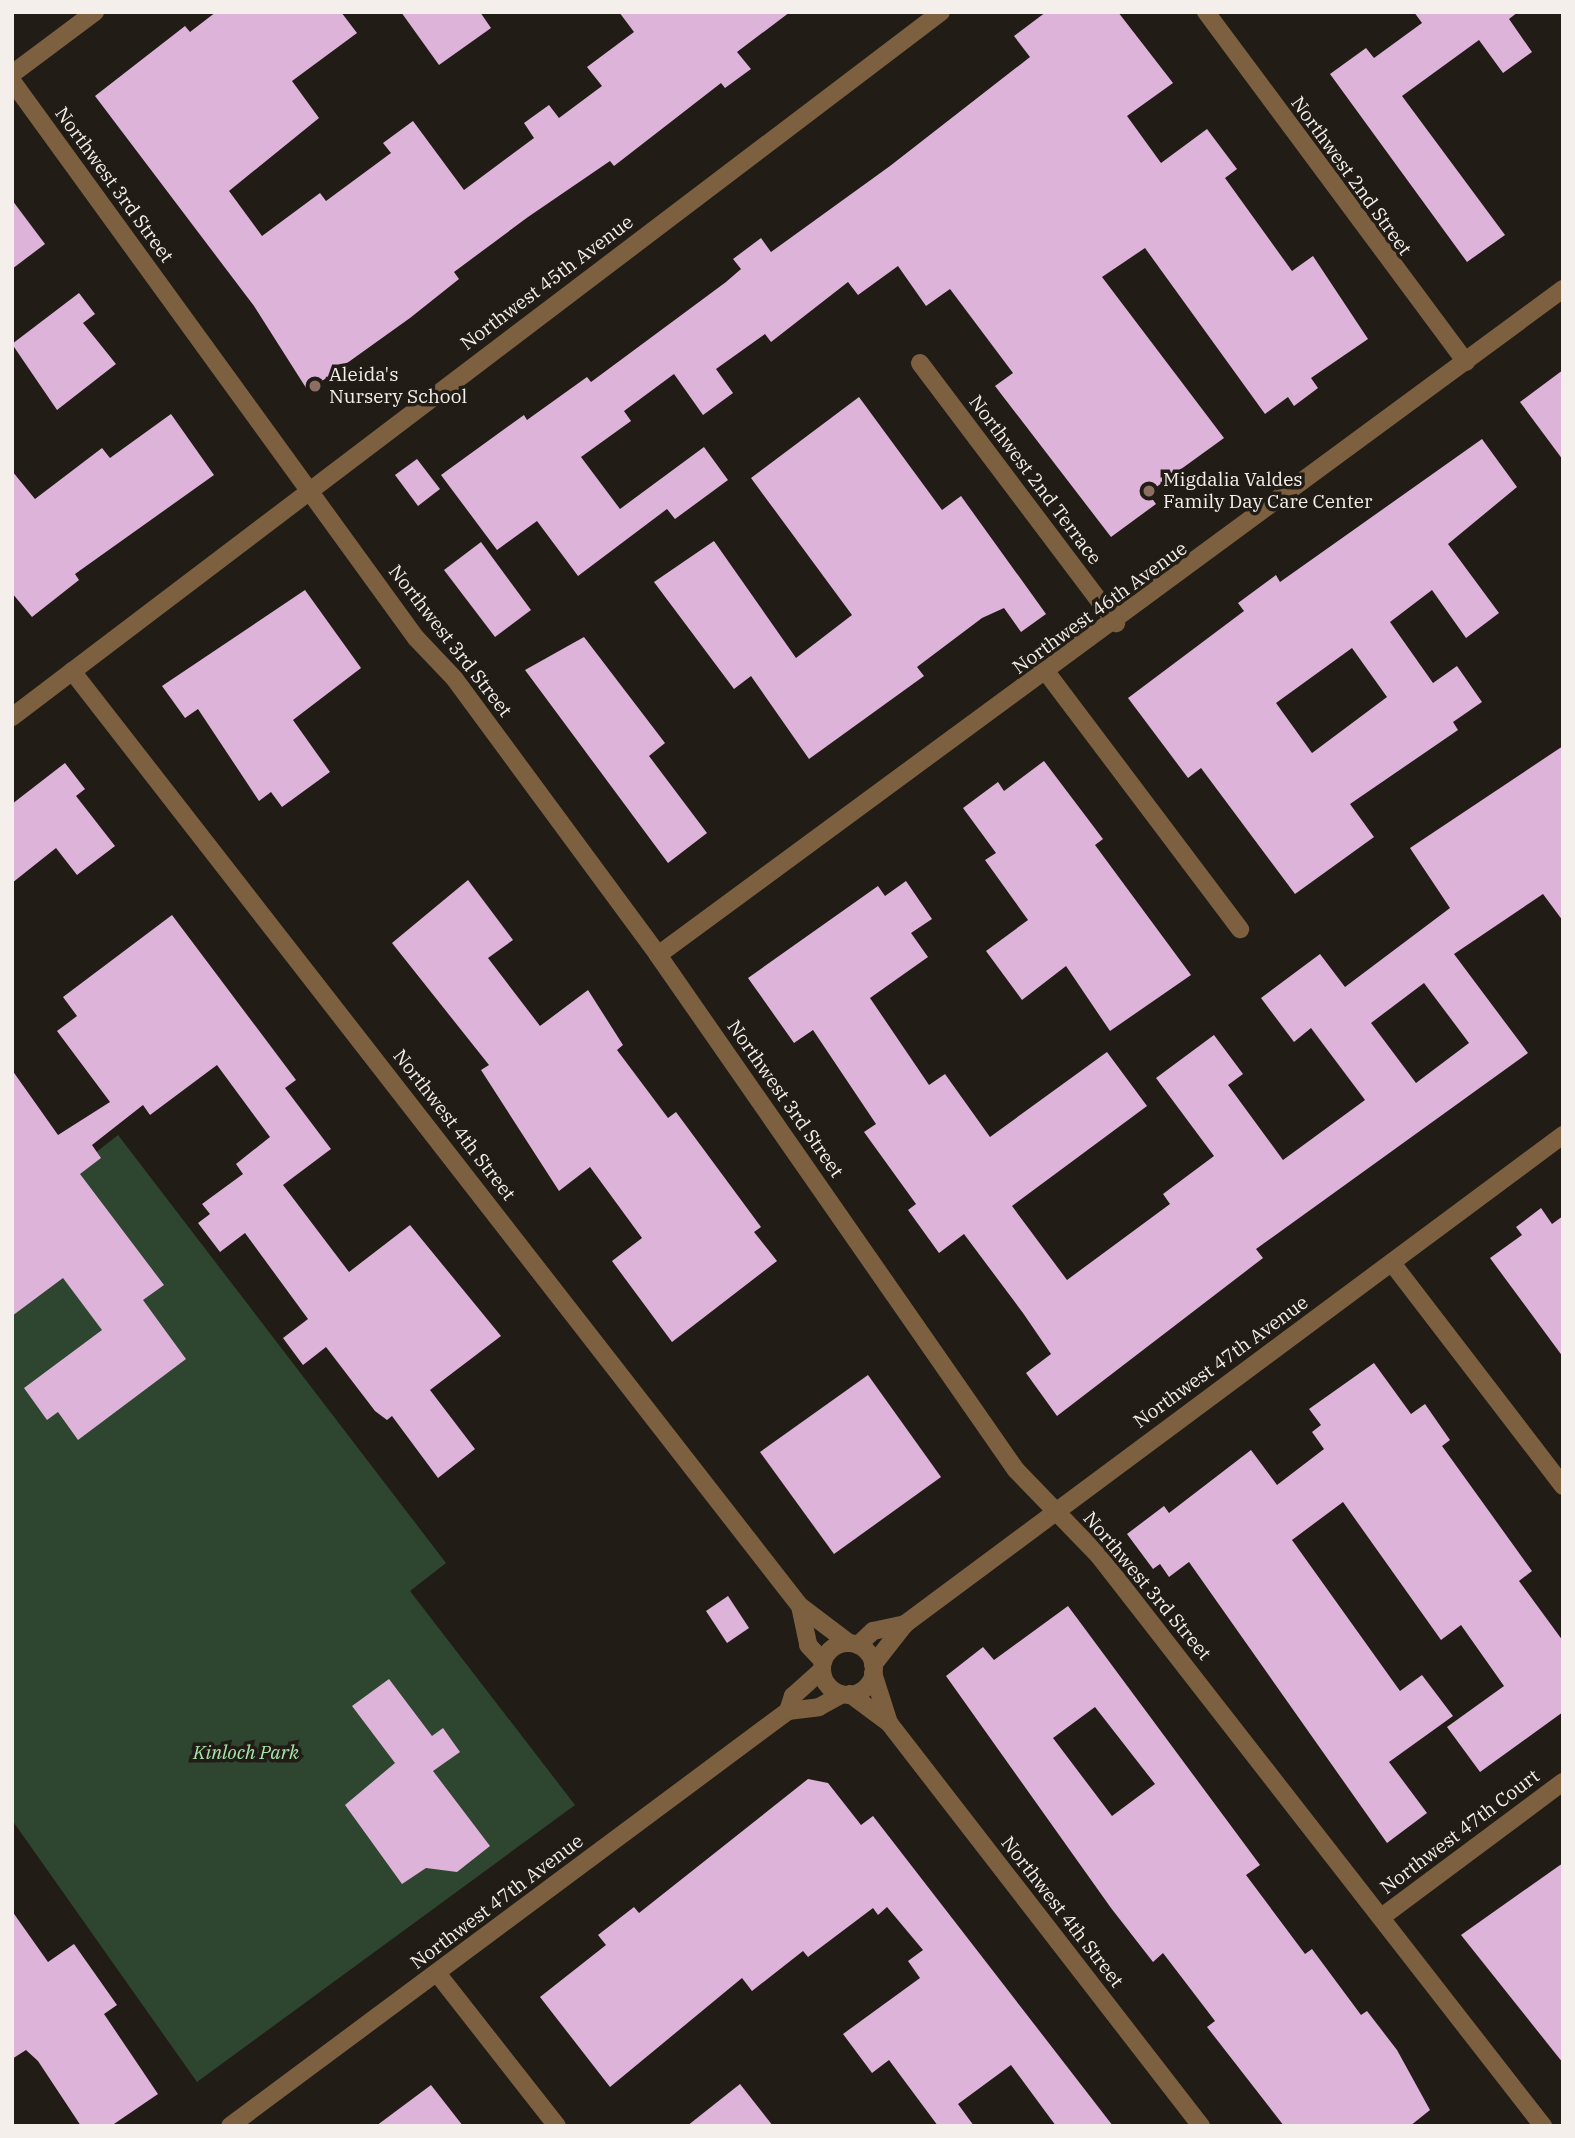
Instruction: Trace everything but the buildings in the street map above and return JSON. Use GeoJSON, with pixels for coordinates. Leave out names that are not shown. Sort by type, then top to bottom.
{"type":"FeatureCollection","features":[{"type":"Feature","properties":{"kind":"street"},"geometry":{"type":"LineString","coordinates":[[12,74],[94,12]]}},
{"type":"Feature","properties":{"kind":"street","name":"Northwest 45th Avenue"},"geometry":{"type":"LineString","coordinates":[[12,717],[308,489],[941,12]]}},
{"type":"Feature","properties":{"kind":"street","name":"Northwest 2nd Street"},"geometry":{"type":"LineString","coordinates":[[1206,12],[1466,362]]}},
{"type":"Feature","properties":{"kind":"street","name":"Northwest 3rd Street"},"geometry":{"type":"LineString","coordinates":[[12,81],[416,638],[454,678],[658,955],[1004,1453],[1099,1556],[1383,1916],[1543,2126]]}},
{"type":"Feature","properties":{"kind":"street","name":"Northwest 46th Avenue"},"geometry":{"type":"LineString","coordinates":[[658,955],[1116,623],[1563,289]]}},
{"type":"Feature","properties":{"kind":"street","name":"Northwest 2nd Terrace"},"geometry":{"type":"LineString","coordinates":[[920,363],[1116,623]]}},
{"type":"Feature","properties":{"kind":"street","name":"Northwest 4th Street"},"geometry":{"type":"LineString","coordinates":[[72,671],[800,1606],[853,1644]]}},
{"type":"Feature","properties":{"kind":"street"},"geometry":{"type":"LineString","coordinates":[[1047,673],[1241,929]]}},
{"type":"Feature","properties":{"kind":"street","name":"Northwest 47th Avenue"},"geometry":{"type":"LineString","coordinates":[[230,2126],[788,1711],[819,1707],[866,1688],[873,1669],[905,1624],[1563,1135]]}},
{"type":"Feature","properties":{"kind":"street"},"geometry":{"type":"LineString","coordinates":[[1392,1263],[1563,1486]]}},
{"type":"Feature","properties":{"kind":"street","name":"Northwest 4th Street"},"geometry":{"type":"LineString","coordinates":[[800,1606],[808,1645],[822,1666]]}},
{"type":"Feature","properties":{"kind":"street","name":"Northwest 47th Avenue"},"geometry":{"type":"LineString","coordinates":[[788,1711],[793,1696],[822,1666],[832,1648],[853,1644],[873,1631],[905,1624]]}},
{"type":"Feature","properties":{"kind":"street"},"geometry":{"type":"LineString","coordinates":[[853,1644],[873,1669]]}},
{"type":"Feature","properties":{"kind":"street"},"geometry":{"type":"LineString","coordinates":[[822,1666],[828,1686],[846,1694]]}},
{"type":"Feature","properties":{"kind":"street","name":"Northwest 4th Street"},"geometry":{"type":"LineString","coordinates":[[873,1669],[889,1723]]}},
{"type":"Feature","properties":{"kind":"street","name":"Northwest 4th Street"},"geometry":{"type":"LineString","coordinates":[[846,1694],[889,1723],[1201,2126]]}},
{"type":"Feature","properties":{"kind":"street","name":"Northwest 47th Court"},"geometry":{"type":"LineString","coordinates":[[1383,1916],[1563,1782]]}},
{"type":"Feature","properties":{"kind":"street"},"geometry":{"type":"LineString","coordinates":[[438,1973],[557,2126]]}},
{"type":"Feature","properties":{"kind":"green space","name":"Kinloch Park"},"geometry":{"type":"Polygon","coordinates":[[[118,1135],[446,1563],[410,1591],[575,1805],[197,2082],[12,1820],[12,1219],[118,1135]]]}},
{"type":"Feature","properties":{"kind":"place","name":"Aleida's Nursery School"},"geometry":{"type":"Point","coordinates":[315,386]}},
{"type":"Feature","properties":{"kind":"place","name":"Migdalia Valdes Family Day Care Center"},"geometry":{"type":"Point","coordinates":[1149,491]}}]}
